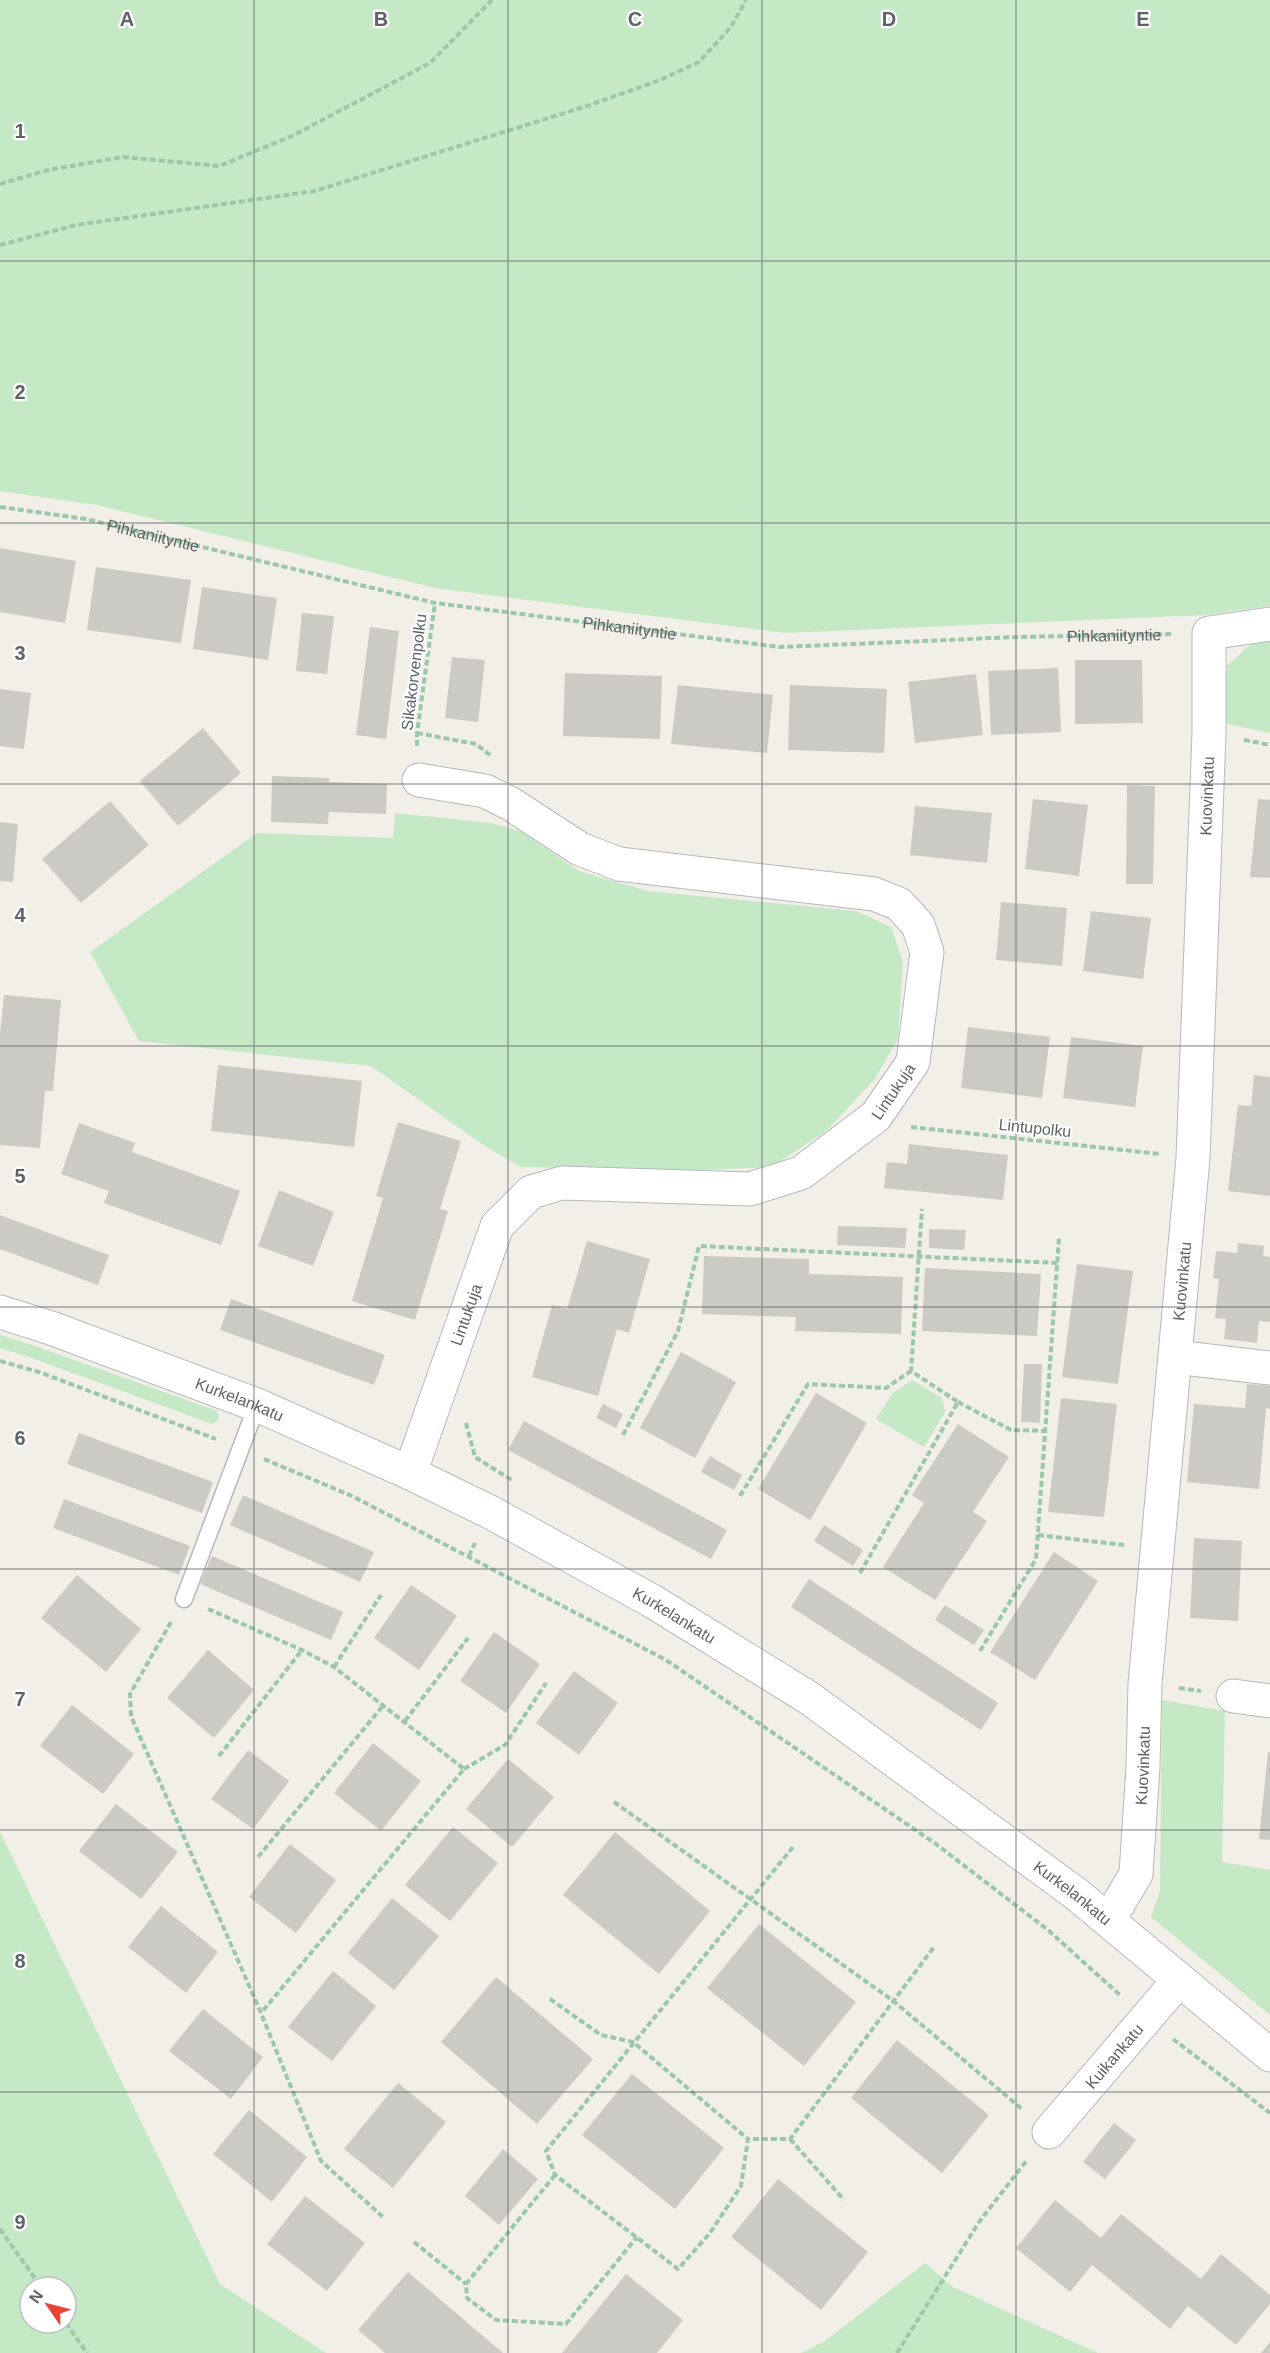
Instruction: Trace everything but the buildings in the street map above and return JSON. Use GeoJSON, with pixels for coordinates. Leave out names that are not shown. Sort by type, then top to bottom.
{"type":"FeatureCollection","features":[{"type":"Feature","properties":{"kind":"street"},"geometry":{"type":"LineString","coordinates":[[1209,633],[1270,624]]}},
{"type":"Feature","properties":{"kind":"street","name":"Kuovinkatu"},"geometry":{"type":"LineString","coordinates":[[1109,1920],[1136,1874],[1143,1767],[1145,1684],[1193,1158],[1209,733],[1209,633]]}},
{"type":"Feature","properties":{"kind":"street","name":"Lintukuja"},"geometry":{"type":"LineString","coordinates":[[410,1473],[497,1226],[531,1192],[562,1183],[750,1189],[801,1173],[876,1116],[913,1062],[927,951],[918,925],[899,904],[874,894],[619,864],[580,849],[511,804],[485,790],[419,780]]}},
{"type":"Feature","properties":{"kind":"street","name":"Kurkelankatu"},"geometry":{"type":"LineString","coordinates":[[0,1312],[51,1328],[257,1405],[410,1473],[490,1512],[652,1601],[809,1698],[1075,1893],[1270,2055]]}},
{"type":"Feature","properties":{"kind":"street"},"geometry":{"type":"LineString","coordinates":[[1175,1357],[1270,1368]]}},
{"type":"Feature","properties":{"kind":"street"},"geometry":{"type":"LineString","coordinates":[[1233,1696],[1270,1701]]}},
{"type":"Feature","properties":{"kind":"street","name":"Kuikankatu"},"geometry":{"type":"LineString","coordinates":[[1049,2132],[1179,1980]]}},
{"type":"Feature","properties":{"kind":"lane"},"geometry":{"type":"LineString","coordinates":[[184,1599],[257,1405]]}},
{"type":"Feature","properties":{"kind":"path"},"geometry":{"type":"LineString","coordinates":[[0,184],[48,170],[123,157],[219,166],[292,136],[430,63],[492,0]]}},
{"type":"Feature","properties":{"kind":"path"},"geometry":{"type":"LineString","coordinates":[[0,245],[76,225],[315,191],[590,105],[660,80],[699,62],[731,27],[746,0]]}},
{"type":"Feature","properties":{"kind":"path","name":"Pihkaniityntie"},"geometry":{"type":"LineString","coordinates":[[0,507],[86,519],[435,603],[779,647],[1018,637],[1209,633]]}},
{"type":"Feature","properties":{"kind":"path","name":"Sikakorvenpolku"},"geometry":{"type":"LineString","coordinates":[[419,780],[417,733],[435,603]]}},
{"type":"Feature","properties":{"kind":"path"},"geometry":{"type":"LineString","coordinates":[[417,733],[476,744],[494,758]]}},
{"type":"Feature","properties":{"kind":"path","name":"Lintupolku"},"geometry":{"type":"LineString","coordinates":[[876,1116],[899,1125],[1193,1158]]}},
{"type":"Feature","properties":{"kind":"path"},"geometry":{"type":"LineString","coordinates":[[911,1371],[922,1209]]}},
{"type":"Feature","properties":{"kind":"path"},"geometry":{"type":"LineString","coordinates":[[980,1651],[1036,1559],[1059,1238]]}},
{"type":"Feature","properties":{"kind":"path"},"geometry":{"type":"LineString","coordinates":[[623,1435],[678,1331],[699,1246],[1057,1263]]}},
{"type":"Feature","properties":{"kind":"path"},"geometry":{"type":"LineString","coordinates":[[0,1361],[39,1372],[241,1448],[352,1496],[666,1660],[936,1844],[1048,1930],[1145,2018],[1270,2113]]}},
{"type":"Feature","properties":{"kind":"path"},"geometry":{"type":"LineString","coordinates":[[911,1371],[958,1402],[1011,1430],[1045,1431]]}},
{"type":"Feature","properties":{"kind":"path"},"geometry":{"type":"LineString","coordinates":[[740,1496],[808,1384],[886,1388],[911,1371]]}},
{"type":"Feature","properties":{"kind":"path"},"geometry":{"type":"LineString","coordinates":[[860,1573],[958,1402]]}},
{"type":"Feature","properties":{"kind":"path"},"geometry":{"type":"LineString","coordinates":[[467,1413],[466,1423],[475,1457],[510,1479],[490,1512]]}},
{"type":"Feature","properties":{"kind":"path"},"geometry":{"type":"LineString","coordinates":[[1038,1534],[1125,1545]]}},
{"type":"Feature","properties":{"kind":"path"},"geometry":{"type":"LineString","coordinates":[[334,1667],[381,1595]]}},
{"type":"Feature","properties":{"kind":"path"},"geometry":{"type":"LineString","coordinates":[[384,2218],[321,2161],[261,2013],[131,1716],[130,1694],[184,1599],[302,1650],[334,1667],[382,1707],[405,1721],[464,1769]]}},
{"type":"Feature","properties":{"kind":"path"},"geometry":{"type":"LineString","coordinates":[[405,1721],[468,1638]]}},
{"type":"Feature","properties":{"kind":"path"},"geometry":{"type":"LineString","coordinates":[[219,1756],[302,1650]]}},
{"type":"Feature","properties":{"kind":"path"},"geometry":{"type":"LineString","coordinates":[[261,2013],[464,1769],[505,1745],[546,1683]]}},
{"type":"Feature","properties":{"kind":"path"},"geometry":{"type":"LineString","coordinates":[[1145,1684],[1233,1696]]}},
{"type":"Feature","properties":{"kind":"path"},"geometry":{"type":"LineString","coordinates":[[258,1857],[382,1707]]}},
{"type":"Feature","properties":{"kind":"path"},"geometry":{"type":"LineString","coordinates":[[614,1802],[892,2000],[1049,2132],[979,2222],[897,2353]]}},
{"type":"Feature","properties":{"kind":"path"},"geometry":{"type":"LineString","coordinates":[[748,2139],[741,2186],[710,2233],[678,2269],[555,2175],[546,2151],[793,1846]]}},
{"type":"Feature","properties":{"kind":"path"},"geometry":{"type":"LineString","coordinates":[[790,2139],[934,1947]]}},
{"type":"Feature","properties":{"kind":"path"},"geometry":{"type":"LineString","coordinates":[[550,1999],[601,2035],[633,2042],[748,2139],[790,2139],[844,2200]]}},
{"type":"Feature","properties":{"kind":"path"},"geometry":{"type":"LineString","coordinates":[[555,2175],[466,2284],[467,2298],[496,2320],[566,2324],[637,2237]]}},
{"type":"Feature","properties":{"kind":"path"},"geometry":{"type":"LineString","coordinates":[[0,2229],[33,2275]]}},
{"type":"Feature","properties":{"kind":"path"},"geometry":{"type":"LineString","coordinates":[[414,2242],[466,2284]]}},
{"type":"Feature","properties":{"kind":"path"},"geometry":{"type":"LineString","coordinates":[[74,2335],[87,2353]]}},
{"type":"Feature","properties":{"kind":"green space"},"geometry":{"type":"Polygon","coordinates":[[[0,0],[1270,0],[1270,606],[1205,615],[785,633],[435,588],[97,505],[0,491],[0,0]]]}},
{"type":"Feature","properties":{"kind":"green space"},"geometry":{"type":"Polygon","coordinates":[[[1270,638],[1270,733],[1223,723],[1227,666],[1254,641],[1270,638]]]}},
{"type":"Feature","properties":{"kind":"green space"},"geometry":{"type":"Polygon","coordinates":[[[395,813],[492,823],[522,832],[579,871],[647,891],[856,911],[891,927],[903,962],[898,1039],[875,1079],[826,1131],[772,1167],[702,1170],[520,1167],[482,1144],[371,1066],[139,1041],[90,952],[257,833],[393,838],[395,813]]]}},
{"type":"Feature","properties":{"kind":"green space"},"geometry":{"type":"Polygon","coordinates":[[[0,1335],[217,1411],[219,1419],[212,1424],[0,1348],[0,1335]]]}},
{"type":"Feature","properties":{"kind":"green space"},"geometry":{"type":"Polygon","coordinates":[[[912,1380],[942,1398],[945,1412],[924,1447],[876,1419],[893,1393],[912,1380]]]}},
{"type":"Feature","properties":{"kind":"green space"},"geometry":{"type":"Polygon","coordinates":[[[1162,1700],[1225,1711],[1222,1862],[1270,1870],[1270,2015],[1151,1917],[1160,1890],[1162,1700]]]}},
{"type":"Feature","properties":{"kind":"green space"},"geometry":{"type":"Polygon","coordinates":[[[0,1832],[220,2284],[326,2353],[0,2353],[0,1832]]]}},
{"type":"Feature","properties":{"kind":"green space"},"geometry":{"type":"Polygon","coordinates":[[[925,2263],[953,2287],[1098,2353],[801,2353],[825,2341],[925,2263]]]}}]}
